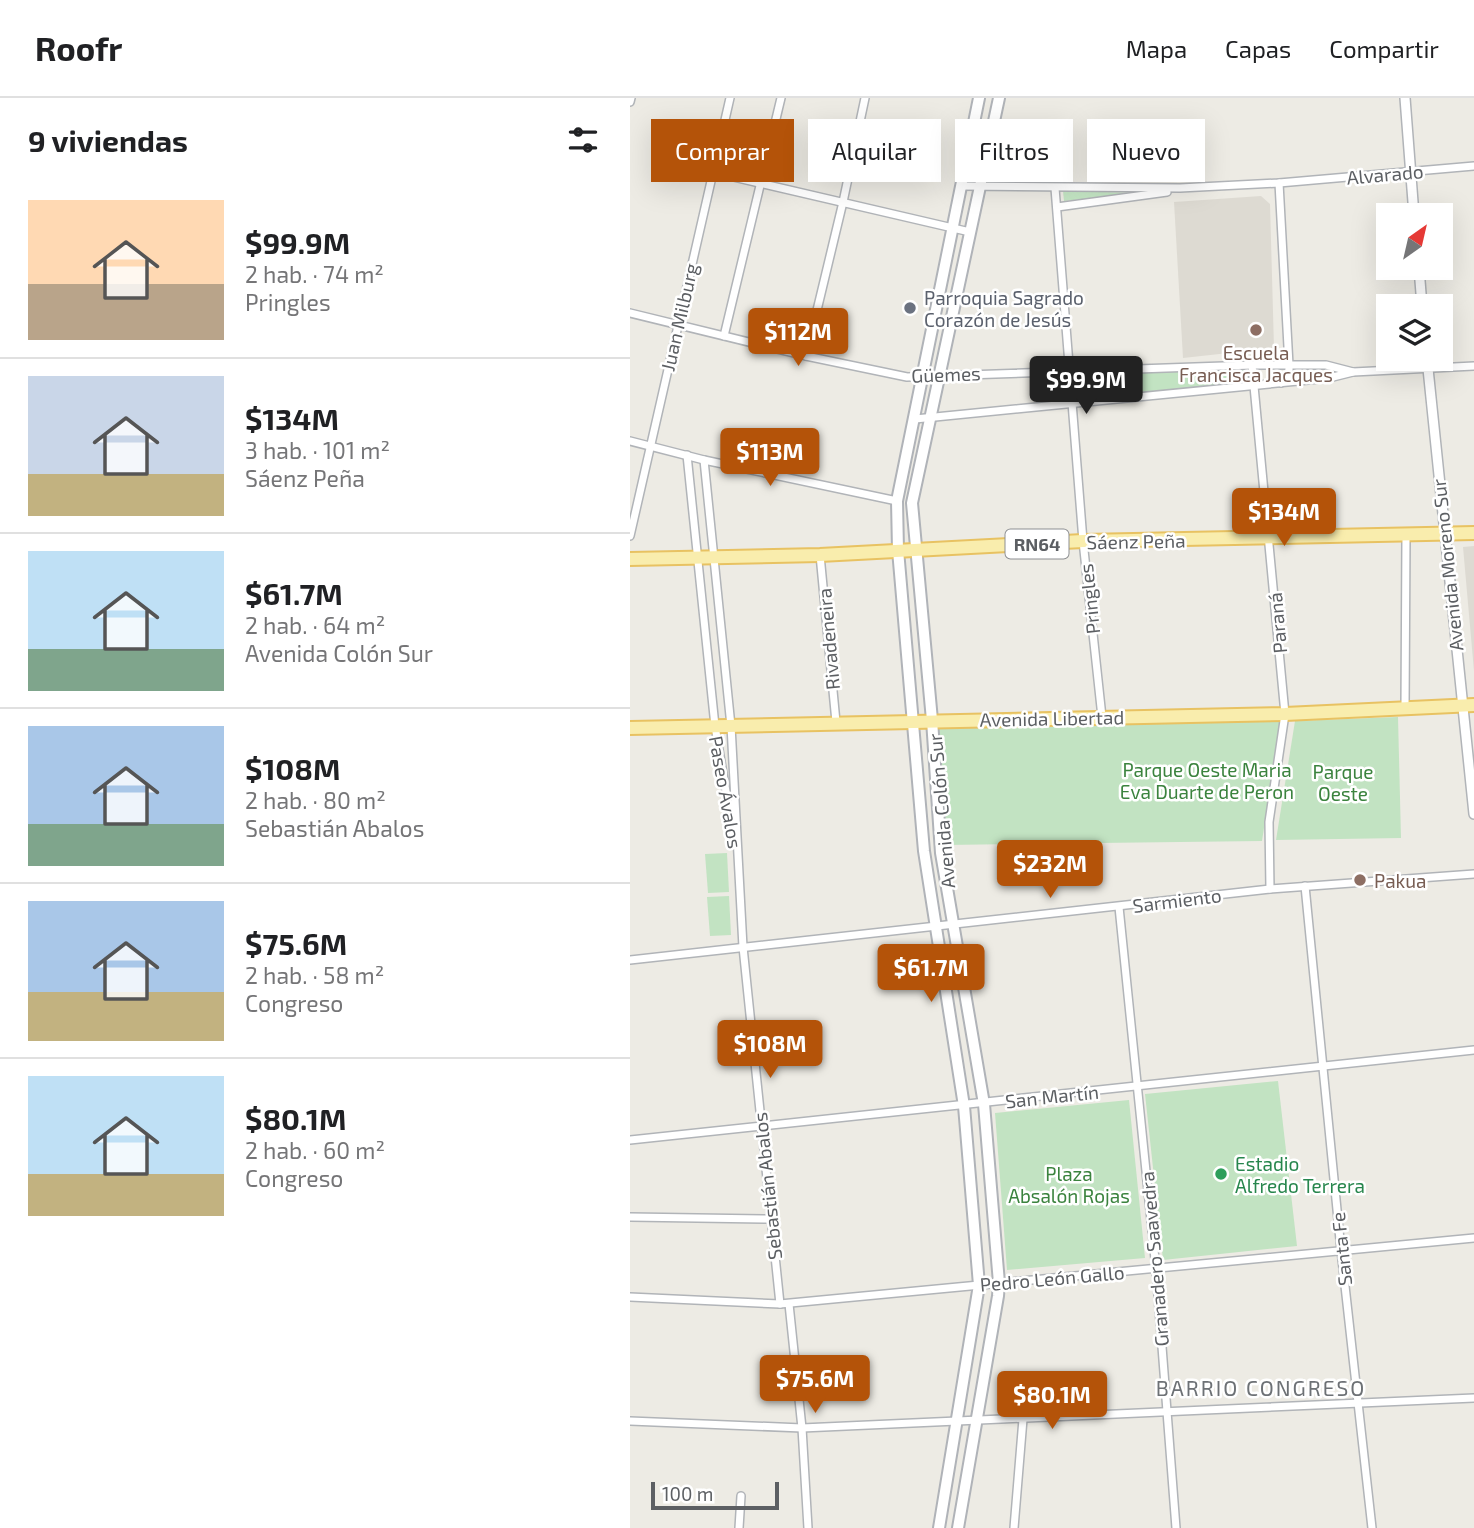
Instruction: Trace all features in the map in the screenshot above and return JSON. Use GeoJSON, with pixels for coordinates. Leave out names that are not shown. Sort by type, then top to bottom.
{"type":"FeatureCollection","features":[{"type":"Feature","properties":{"kind":"main road","name":"Avenida Colón Sur"},"geometry":{"type":"LineString","coordinates":[[939,1528],[979,1285],[964,1106],[924,851],[898,550],[897,501],[979,98]]}},
{"type":"Feature","properties":{"kind":"main road","name":"Avenida Colón Sur"},"geometry":{"type":"LineString","coordinates":[[958,1528],[999,1283],[984,1104],[941,853],[913,497],[999,98]]}},
{"type":"Feature","properties":{"kind":"main road","name":"Sáenz Peña"},"geometry":{"type":"LineString","coordinates":[[630,559],[820,555],[1083,541],[1474,533]]}},
{"type":"Feature","properties":{"kind":"main road","name":"Avenida Libertad"},"geometry":{"type":"LineString","coordinates":[[630,728],[1285,714],[1468,705]]}},
{"type":"Feature","properties":{"kind":"street","name":"Juan Milburg"},"geometry":{"type":"LineString","coordinates":[[725,119],[730,98]]}},
{"type":"Feature","properties":{"kind":"street"},"geometry":{"type":"LineString","coordinates":[[724,336],[781,98]]}},
{"type":"Feature","properties":{"kind":"street"},"geometry":{"type":"LineString","coordinates":[[806,356],[865,98]]}},
{"type":"Feature","properties":{"kind":"street"},"geometry":{"type":"LineString","coordinates":[[1405,98],[1414,203]]}},
{"type":"Feature","properties":{"kind":"street","name":"Alvarado"},"geometry":{"type":"LineString","coordinates":[[961,186],[1180,188],[1279,183],[1474,166]]}},
{"type":"Feature","properties":{"kind":"street","name":"Juan Milburg"},"geometry":{"type":"LineString","coordinates":[[630,536],[710,182]]}},
{"type":"Feature","properties":{"kind":"street"},"geometry":{"type":"LineString","coordinates":[[757,182],[970,232]]}},
{"type":"Feature","properties":{"kind":"street"},"geometry":{"type":"LineString","coordinates":[[1279,183],[1290,365],[1289,374],[1281,383]]}},
{"type":"Feature","properties":{"kind":"street","name":"Pringles"},"geometry":{"type":"LineString","coordinates":[[1055,188],[1083,541],[1102,717]]}},
{"type":"Feature","properties":{"kind":"street"},"geometry":{"type":"LineString","coordinates":[[1057,207],[1168,192],[1180,188]]}},
{"type":"Feature","properties":{"kind":"street","name":"Güemes"},"geometry":{"type":"LineString","coordinates":[[630,313],[806,356],[906,377],[1252,365],[1326,365],[1353,372]]}},
{"type":"Feature","properties":{"kind":"street","name":"Paraná"},"geometry":{"type":"LineString","coordinates":[[1252,365],[1285,714]]}},
{"type":"Feature","properties":{"kind":"street","name":"Güemes"},"geometry":{"type":"LineString","coordinates":[[1453,365],[1474,366]]}},
{"type":"Feature","properties":{"kind":"street","name":"Güemes"},"geometry":{"type":"LineString","coordinates":[[915,419],[1329,378],[1376,369]]}},
{"type":"Feature","properties":{"kind":"street","name":"Avenida Moreno Sur"},"geometry":{"type":"LineString","coordinates":[[1428,371],[1444,534],[1468,705],[1474,814]]}},
{"type":"Feature","properties":{"kind":"street"},"geometry":{"type":"LineString","coordinates":[[630,441],[704,460],[897,501]]}},
{"type":"Feature","properties":{"kind":"street","name":"Paseo Ávalos"},"geometry":{"type":"LineString","coordinates":[[688,455],[715,726],[737,858]]}},
{"type":"Feature","properties":{"kind":"street","name":"Paseo Ávalos"},"geometry":{"type":"LineString","coordinates":[[704,460],[731,726],[737,858]]}},
{"type":"Feature","properties":{"kind":"street"},"geometry":{"type":"LineString","coordinates":[[1405,708],[1406,536]]}},
{"type":"Feature","properties":{"kind":"street","name":"Rivadeneira"},"geometry":{"type":"LineString","coordinates":[[820,555],[836,722]]}},
{"type":"Feature","properties":{"kind":"street"},"geometry":{"type":"LineString","coordinates":[[1270,889],[1269,822],[1285,714]]}},
{"type":"Feature","properties":{"kind":"street","name":"Sebastián Abalos"},"geometry":{"type":"LineString","coordinates":[[737,858],[760,1126],[770,1219],[802,1428],[808,1528]]}},
{"type":"Feature","properties":{"kind":"street","name":"Sarmiento"},"geometry":{"type":"LineString","coordinates":[[630,960],[1270,889],[1474,874]]}},
{"type":"Feature","properties":{"kind":"street","name":"Santa Fe"},"geometry":{"type":"LineString","coordinates":[[1305,886],[1372,1528]]}},
{"type":"Feature","properties":{"kind":"street","name":"Granadero Saavedra"},"geometry":{"type":"LineString","coordinates":[[1119,907],[1156,1269],[1176,1528]]}},
{"type":"Feature","properties":{"kind":"street","name":"San Martín"},"geometry":{"type":"LineString","coordinates":[[630,1140],[1474,1051]]}},
{"type":"Feature","properties":{"kind":"street"},"geometry":{"type":"LineString","coordinates":[[630,1217],[770,1219]]}},
{"type":"Feature","properties":{"kind":"street","name":"Pedro León Gallo"},"geometry":{"type":"LineString","coordinates":[[630,1297],[785,1304],[1474,1238]]}},
{"type":"Feature","properties":{"kind":"street"},"geometry":{"type":"LineString","coordinates":[[630,1421],[802,1428],[1474,1398]]}},
{"type":"Feature","properties":{"kind":"street"},"geometry":{"type":"LineString","coordinates":[[1014,1528],[1023,1419]]}},
{"type":"Feature","properties":{"kind":"street"},"geometry":{"type":"LineString","coordinates":[[739,1528],[741,1496]]}},
{"type":"Feature","properties":{"kind":"shaded area"},"geometry":{"type":"Polygon","coordinates":[[[1261,196],[1270,204],[1274,348],[1183,358],[1174,202],[1261,196]]]}},
{"type":"Feature","properties":{"kind":"shaded area"},"geometry":{"type":"Polygon","coordinates":[[[1474,546],[1474,671],[1463,547],[1474,546]]]}},
{"type":"Feature","properties":{"kind":"green space"},"geometry":{"type":"Polygon","coordinates":[[[1063,191],[1142,193],[1064,201],[1063,191]]]}},
{"type":"Feature","properties":{"kind":"green space"},"geometry":{"type":"Polygon","coordinates":[[[1243,369],[1246,373],[1245,382],[1085,398],[1081,395],[1079,374],[1081,372],[1243,369]]]}},
{"type":"Feature","properties":{"kind":"green space","name":"Parque Oeste Maria Eva Duarte de Peron"},"geometry":{"type":"Polygon","coordinates":[[[1281,717],[1262,841],[945,845],[935,724],[1281,717]]]}},
{"type":"Feature","properties":{"kind":"green space","name":"Parque Oeste"},"geometry":{"type":"Polygon","coordinates":[[[1398,717],[1401,838],[1276,840],[1295,721],[1398,717]]]}},
{"type":"Feature","properties":{"kind":"green space"},"geometry":{"type":"Polygon","coordinates":[[[727,853],[729,892],[708,893],[705,854],[727,853]]]}},
{"type":"Feature","properties":{"kind":"green space"},"geometry":{"type":"Polygon","coordinates":[[[729,896],[731,935],[710,936],[707,897],[729,896]]]}},
{"type":"Feature","properties":{"kind":"green space","name":"Estadio Alfredo Terrera"},"geometry":{"type":"Polygon","coordinates":[[[1278,1081],[1297,1246],[1163,1260],[1145,1094],[1278,1081]]]}},
{"type":"Feature","properties":{"kind":"green space","name":"Plaza Absalón Rojas"},"geometry":{"type":"Polygon","coordinates":[[[1129,1100],[1145,1258],[1007,1270],[995,1113],[1129,1100]]]}},
{"type":"Feature","properties":{"kind":"place","name":"Parroquia Sagrado Corazón de Jesús"},"geometry":{"type":"Point","coordinates":[910,308]}},
{"type":"Feature","properties":{"kind":"place","name":"Escuela Francisca Jacques"},"geometry":{"type":"Point","coordinates":[1256,330]}},
{"type":"Feature","properties":{"kind":"place","name":"Pakua"},"geometry":{"type":"Point","coordinates":[1360,880]}},
{"type":"Feature","properties":{"kind":"place","name":"Estadio Alfredo Terrera"},"geometry":{"type":"Point","coordinates":[1221,1174]}},
{"type":"Feature","properties":{"kind":"district","name":"BARRIO CONGRESO"},"geometry":{"type":"Point","coordinates":[1261,1387]}}]}
